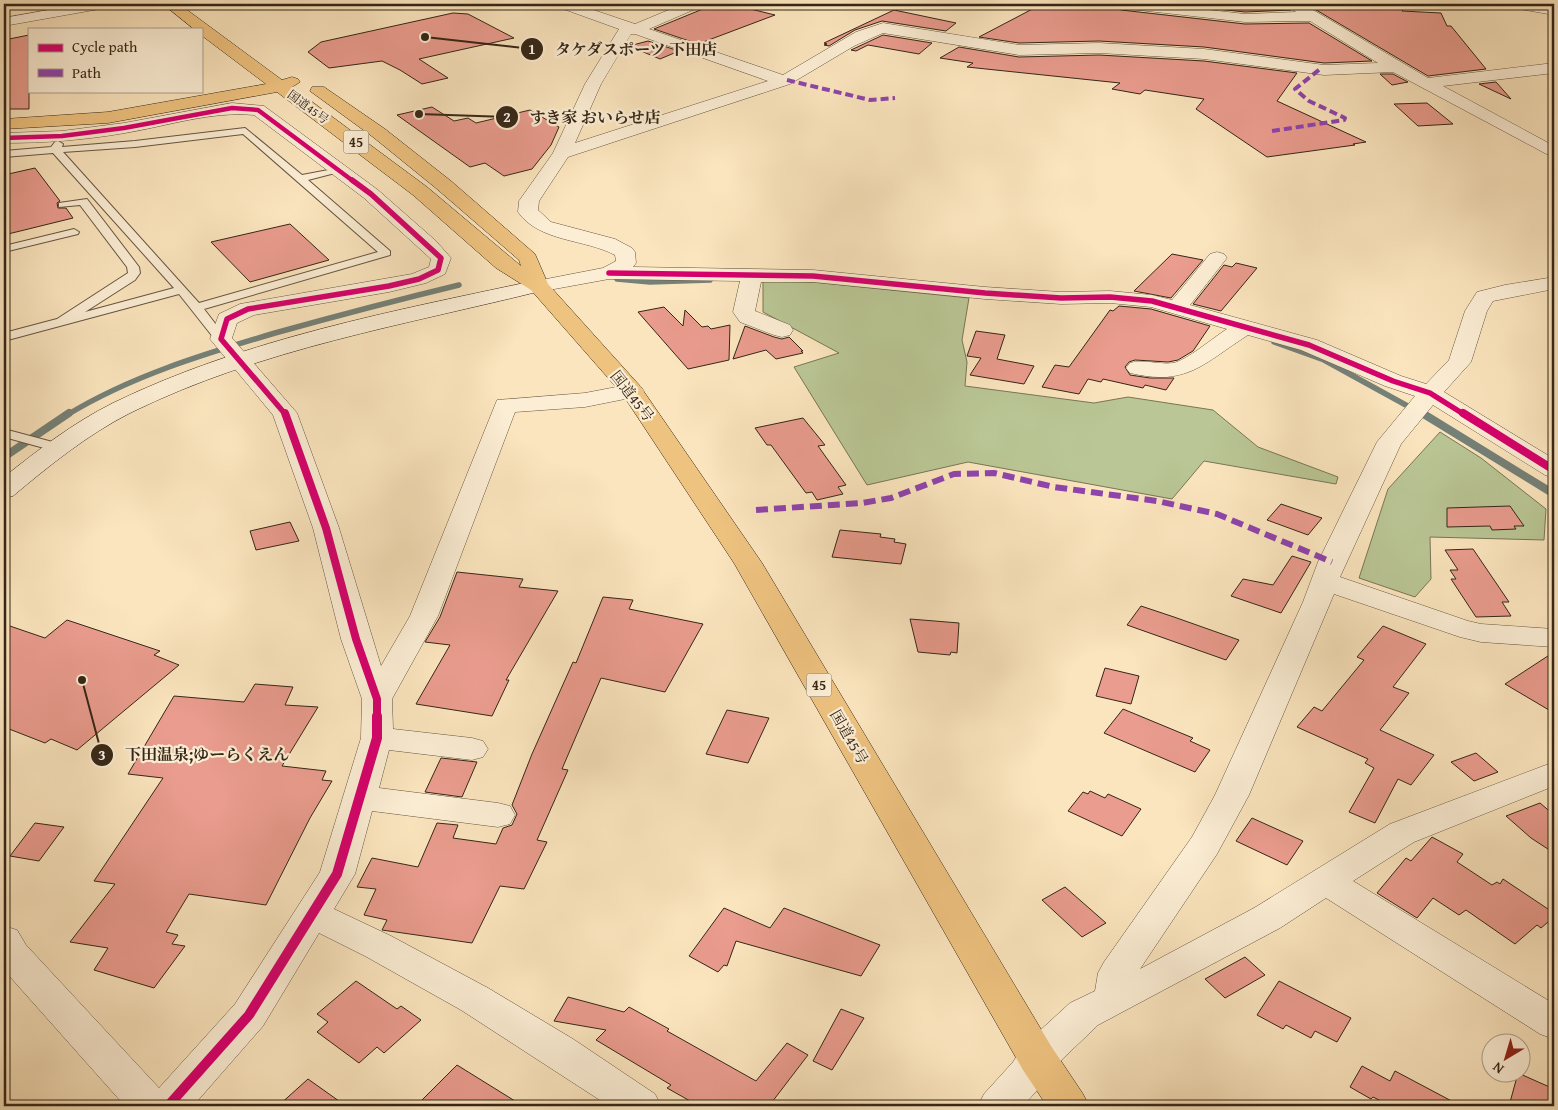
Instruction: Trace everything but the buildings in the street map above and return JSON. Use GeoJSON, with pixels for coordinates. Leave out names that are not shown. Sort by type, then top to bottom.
{"type":"FeatureCollection","features":[{"type":"Feature","properties":{"kind":"highway","name":"国道45号"},"geometry":{"type":"LineString","coordinates":[[170,4],[420,191],[503,264],[538,286],[632,391],[748,563],[1037,1058],[1069,1106]]}},
{"type":"Feature","properties":{"kind":"highway","name":"国道45号"},"geometry":{"type":"LineString","coordinates":[[195,4],[379,133],[444,185],[528,258],[538,286]]}},
{"type":"Feature","properties":{"kind":"highway"},"geometry":{"type":"LineString","coordinates":[[4,124],[79,122],[134,115],[300,79]]}},
{"type":"Feature","properties":{"kind":"highway"},"geometry":{"type":"LineString","coordinates":[[4,119],[86,116],[132,110],[277,84]]}},
{"type":"Feature","properties":{"kind":"street"},"geometry":{"type":"LineString","coordinates":[[4,22],[105,4]]}},
{"type":"Feature","properties":{"kind":"street"},"geometry":{"type":"LineString","coordinates":[[563,4],[784,82]]}},
{"type":"Feature","properties":{"kind":"street"},"geometry":{"type":"LineString","coordinates":[[609,273],[626,263],[625,252],[608,243],[544,226],[528,212],[529,201],[562,153],[593,84],[631,29],[695,4]]}},
{"type":"Feature","properties":{"kind":"street"},"geometry":{"type":"LineString","coordinates":[[1121,4],[1245,18],[1313,16]]}},
{"type":"Feature","properties":{"kind":"street"},"geometry":{"type":"LineString","coordinates":[[1293,4],[1396,67],[1554,153]]}},
{"type":"Feature","properties":{"kind":"street"},"geometry":{"type":"LineString","coordinates":[[1514,4],[1554,11]]}},
{"type":"Feature","properties":{"kind":"street"},"geometry":{"type":"LineString","coordinates":[[562,153],[784,82],[868,32],[884,28],[1019,50],[1099,48],[1204,54],[1324,70],[1396,67]]}},
{"type":"Feature","properties":{"kind":"street"},"geometry":{"type":"LineString","coordinates":[[1427,84],[1554,68]]}},
{"type":"Feature","properties":{"kind":"street"},"geometry":{"type":"LineString","coordinates":[[4,138],[58,143],[232,108],[258,110],[335,170],[371,194],[428,244],[441,258],[438,270],[419,279],[390,286],[248,309],[227,319],[221,339],[285,413],[326,528],[356,639],[377,699],[377,738],[337,874],[248,1015],[168,1106]]}},
{"type":"Feature","properties":{"kind":"street"},"geometry":{"type":"LineString","coordinates":[[1177,307],[1217,258]]}},
{"type":"Feature","properties":{"kind":"street"},"geometry":{"type":"LineString","coordinates":[[4,490],[55,447],[85,428],[138,400],[187,378],[240,360],[365,326],[538,286],[609,273],[813,276],[1061,298],[1110,297],[1152,301],[1310,345],[1393,382],[1430,393],[1554,470]]}},
{"type":"Feature","properties":{"kind":"street"},"geometry":{"type":"LineString","coordinates":[[752,275],[744,312],[748,317],[782,330]]}},
{"type":"Feature","properties":{"kind":"street"},"geometry":{"type":"LineString","coordinates":[[1112,1000],[1117,973],[1205,845],[1232,795],[1325,582],[1389,442],[1430,393],[1460,362],[1476,311],[1485,297],[1505,291],[1554,283]]}},
{"type":"Feature","properties":{"kind":"street"},"geometry":{"type":"LineString","coordinates":[[1138,368],[1178,370],[1195,362],[1212,348],[1245,327]]}},
{"type":"Feature","properties":{"kind":"street"},"geometry":{"type":"LineString","coordinates":[[377,699],[424,616],[505,405],[584,400],[632,391]]}},
{"type":"Feature","properties":{"kind":"street"},"geometry":{"type":"LineString","coordinates":[[1325,582],[1460,628],[1481,633],[1554,638]]}},
{"type":"Feature","properties":{"kind":"street"},"geometry":{"type":"LineString","coordinates":[[377,738],[472,749]]}},
{"type":"Feature","properties":{"kind":"street"},"geometry":{"type":"LineString","coordinates":[[998,1106],[1027,1074],[1037,1058],[1084,1014],[1267,918],[1402,833],[1554,773]]}},
{"type":"Feature","properties":{"kind":"street"},"geometry":{"type":"LineString","coordinates":[[360,798],[498,815]]}},
{"type":"Feature","properties":{"kind":"street"},"geometry":{"type":"LineString","coordinates":[[1326,881],[1554,1023]]}},
{"type":"Feature","properties":{"kind":"street"},"geometry":{"type":"LineString","coordinates":[[311,915],[343,927],[461,991],[580,1063],[640,1106]]}},
{"type":"Feature","properties":{"kind":"street"},"geometry":{"type":"LineString","coordinates":[[4,940],[13,955],[150,1106]]}},
{"type":"Feature","properties":{"kind":"lane"},"geometry":{"type":"LineString","coordinates":[[4,154],[58,143],[245,131],[386,253],[196,307]]}},
{"type":"Feature","properties":{"kind":"lane"},"geometry":{"type":"LineString","coordinates":[[58,143],[221,339]]}},
{"type":"Feature","properties":{"kind":"lane"},"geometry":{"type":"LineString","coordinates":[[300,179],[335,170]]}},
{"type":"Feature","properties":{"kind":"lane"},"geometry":{"type":"LineString","coordinates":[[62,321],[131,278],[134,273],[132,267],[83,201],[63,205]]}},
{"type":"Feature","properties":{"kind":"lane"},"geometry":{"type":"LineString","coordinates":[[4,249],[74,232]]}},
{"type":"Feature","properties":{"kind":"lane"},"geometry":{"type":"LineString","coordinates":[[4,337],[180,290]]}},
{"type":"Feature","properties":{"kind":"lane"},"geometry":{"type":"LineString","coordinates":[[4,433],[55,447]]}},
{"type":"Feature","properties":{"kind":"green space"},"geometry":{"type":"Polygon","coordinates":[[[763,281],[812,282],[969,298],[962,340],[967,362],[965,386],[1094,403],[1128,397],[1213,410],[1258,447],[1338,477],[1336,484],[1204,461],[1172,499],[968,462],[867,485],[794,367],[839,353],[763,312],[763,281]]]}},
{"type":"Feature","properties":{"kind":"green space"},"geometry":{"type":"Polygon","coordinates":[[[1440,432],[1481,458],[1546,509],[1544,540],[1430,537],[1431,579],[1415,597],[1359,578],[1388,489],[1440,432]]]}},
{"type":"Feature","properties":{"kind":"waterway"},"geometry":{"type":"LineString","coordinates":[[617,279],[650,282],[710,280]]}},
{"type":"Feature","properties":{"kind":"waterway"},"geometry":{"type":"LineString","coordinates":[[67,415],[91,401],[142,377],[195,358],[298,327],[459,285]]}},
{"type":"Feature","properties":{"kind":"waterway"},"geometry":{"type":"LineString","coordinates":[[1274,342],[1324,360],[1424,415]]}},
{"type":"Feature","properties":{"kind":"waterway"},"geometry":{"type":"LineString","coordinates":[[4,457],[69,413]]}},
{"type":"Feature","properties":{"kind":"waterway"},"geometry":{"type":"LineString","coordinates":[[1422,413],[1554,494]]}},
{"type":"Feature","properties":{"kind":"marked path"},"geometry":{"type":"LineString","coordinates":[[1272,131],[1344,120],[1345,118],[1309,101],[1295,89],[1320,69]]}},
{"type":"Feature","properties":{"kind":"marked path"},"geometry":{"type":"LineString","coordinates":[[787,80],[870,100],[895,98]]}},
{"type":"Feature","properties":{"kind":"marked path"},"geometry":{"type":"LineString","coordinates":[[756,510],[862,503],[891,498],[954,474],[973,472],[994,473],[1054,487],[1157,501],[1217,514],[1332,562]]}},
{"type":"Feature","properties":{"kind":"cycle path"},"geometry":{"type":"LineString","coordinates":[[4,138],[62,136],[124,128],[232,108],[258,110],[371,194],[441,258],[438,270],[419,279],[389,286],[248,309],[227,319],[221,339],[285,413],[326,528],[356,639],[377,699],[377,738],[337,874],[249,1015],[168,1106]]}},
{"type":"Feature","properties":{"kind":"cycle path"},"geometry":{"type":"LineString","coordinates":[[609,273],[813,276],[985,293],[1061,298],[1110,297],[1152,301],[1309,345],[1393,381],[1430,393],[1554,470]]}},
{"type":"Feature","properties":{"kind":"place","name":"タケダスポーツ 下田店"},"geometry":{"type":"Point","coordinates":[425,37]}},
{"type":"Feature","properties":{"kind":"place","name":"すき家 おいらせ店"},"geometry":{"type":"Point","coordinates":[419,114]}},
{"type":"Feature","properties":{"kind":"place","name":"下田温泉;ゆーらくえん"},"geometry":{"type":"Point","coordinates":[82,680]}}]}
